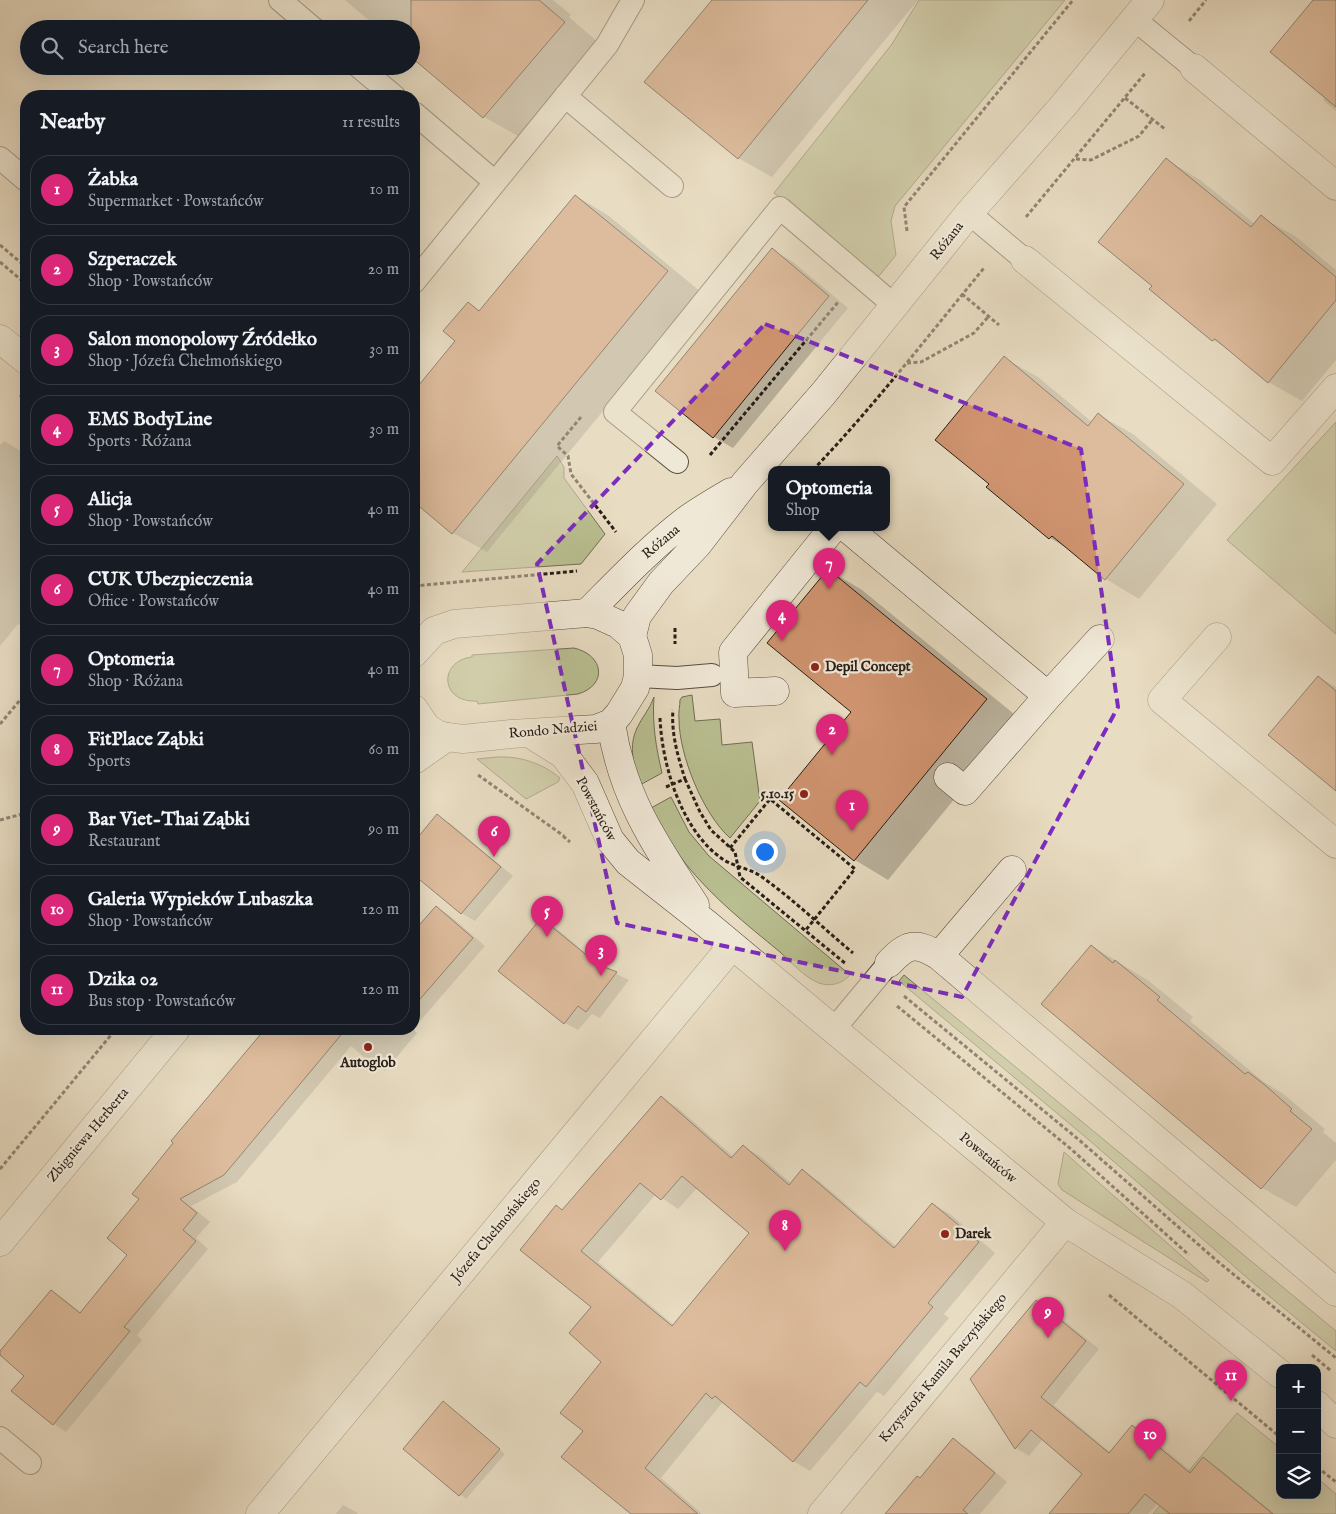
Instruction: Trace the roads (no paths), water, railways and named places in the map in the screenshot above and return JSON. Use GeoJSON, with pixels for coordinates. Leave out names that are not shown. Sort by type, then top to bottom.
{"type":"FeatureCollection","features":[{"type":"Feature","properties":{"kind":"street","name":"Różana"},"geometry":{"type":"LineString","coordinates":[[772,465],[969,214],[1063,106],[1142,10]]}},
{"type":"Feature","properties":{"kind":"street"},"geometry":{"type":"LineString","coordinates":[[1194,68],[1336,186]]}},
{"type":"Feature","properties":{"kind":"street"},"geometry":{"type":"LineString","coordinates":[[1025,260],[1272,461],[1336,388]]}},
{"type":"Feature","properties":{"kind":"street"},"geometry":{"type":"LineString","coordinates":[[0,339],[20,355]]}},
{"type":"Feature","properties":{"kind":"street","name":"Różana"},"geometry":{"type":"LineString","coordinates":[[587,613],[638,561],[686,521],[768,468]]}},
{"type":"Feature","properties":{"kind":"street","name":"Różana"},"geometry":{"type":"LineString","coordinates":[[632,636],[637,616],[656,590],[698,544],[745,483]]}},
{"type":"Feature","properties":{"kind":"street"},"geometry":{"type":"LineString","coordinates":[[775,691],[735,693],[733,652],[831,531]]}},
{"type":"Feature","properties":{"kind":"street"},"geometry":{"type":"LineString","coordinates":[[851,531],[1048,696]]}},
{"type":"Feature","properties":{"kind":"street"},"geometry":{"type":"LineString","coordinates":[[424,627],[587,613],[618,624],[632,636]]}},
{"type":"Feature","properties":{"kind":"street","name":"Rondo Nadziei"},"geometry":{"type":"LineString","coordinates":[[420,718],[426,727],[438,735],[463,738],[596,729],[611,723],[626,704],[635,688],[638,676],[638,655],[632,636]]}},
{"type":"Feature","properties":{"kind":"street"},"geometry":{"type":"LineString","coordinates":[[1218,637],[1162,700],[1336,844]]}},
{"type":"Feature","properties":{"kind":"street"},"geometry":{"type":"LineString","coordinates":[[948,777],[965,791],[1100,639]]}},
{"type":"Feature","properties":{"kind":"street","name":"Powstańców"},"geometry":{"type":"LineString","coordinates":[[611,723],[615,750],[621,771],[649,834],[708,925]]}},
{"type":"Feature","properties":{"kind":"street","name":"Powstańców"},"geometry":{"type":"LineString","coordinates":[[529,733],[564,755],[585,783],[610,840],[628,862],[708,925],[1065,1222],[1182,1295],[1276,1371]]}},
{"type":"Feature","properties":{"kind":"street"},"geometry":{"type":"LineString","coordinates":[[420,756],[447,737]]}},
{"type":"Feature","properties":{"kind":"street"},"geometry":{"type":"LineString","coordinates":[[938,956],[1012,870]]}},
{"type":"Feature","properties":{"kind":"street"},"geometry":{"type":"LineString","coordinates":[[879,974],[905,948],[914,945],[927,948],[1336,1292]]}},
{"type":"Feature","properties":{"kind":"street","name":"Józefa Chełmońskiego"},"geometry":{"type":"LineString","coordinates":[[260,1514],[732,946]]}},
{"type":"Feature","properties":{"kind":"street","name":"Zbigniewa Herberta"},"geometry":{"type":"LineString","coordinates":[[0,1242],[171,1035]]}},
{"type":"Feature","properties":{"kind":"street","name":"Krzysztofa Kamila Baczyńskiego"},"geometry":{"type":"LineString","coordinates":[[822,1514],[1065,1222]]}},
{"type":"Feature","properties":{"kind":"street"},"geometry":{"type":"LineString","coordinates":[[1321,1408],[1336,1424]]}},
{"type":"Feature","properties":{"kind":"lane"},"geometry":{"type":"LineString","coordinates":[[280,0],[303,20]]}},
{"type":"Feature","properties":{"kind":"lane"},"geometry":{"type":"LineString","coordinates":[[420,275],[607,45],[632,0]]}},
{"type":"Feature","properties":{"kind":"lane"},"geometry":{"type":"LineString","coordinates":[[1142,10],[1194,68]]}},
{"type":"Feature","properties":{"kind":"lane"},"geometry":{"type":"LineString","coordinates":[[369,75],[387,90]]}},
{"type":"Feature","properties":{"kind":"lane"},"geometry":{"type":"LineString","coordinates":[[565,96],[672,186]]}},
{"type":"Feature","properties":{"kind":"lane"},"geometry":{"type":"LineString","coordinates":[[420,118],[495,182]]}},
{"type":"Feature","properties":{"kind":"lane"},"geometry":{"type":"LineString","coordinates":[[0,158],[20,175]]}},
{"type":"Feature","properties":{"kind":"lane"},"geometry":{"type":"LineString","coordinates":[[677,462],[615,412],[780,208],[896,306]]}},
{"type":"Feature","properties":{"kind":"lane"},"geometry":{"type":"LineString","coordinates":[[969,214],[1025,260]]}},
{"type":"Feature","properties":{"kind":"lane"},"geometry":{"type":"LineString","coordinates":[[638,676],[665,678],[712,675]]}},
{"type":"Feature","properties":{"kind":"lane"},"geometry":{"type":"LineString","coordinates":[[834,1029],[879,974]]}},
{"type":"Feature","properties":{"kind":"lane"},"geometry":{"type":"LineString","coordinates":[[0,1438],[30,1463]]}},
{"type":"Feature","properties":{"kind":"place","name":"Optomeria"},"geometry":{"type":"Point","coordinates":[829,589]}},
{"type":"Feature","properties":{"kind":"place","name":"EMS BodyLine"},"geometry":{"type":"Point","coordinates":[782,641]}},
{"type":"Feature","properties":{"kind":"place","name":"Depil Concept"},"geometry":{"type":"Point","coordinates":[815,667]}},
{"type":"Feature","properties":{"kind":"place","name":"Szperaczek"},"geometry":{"type":"Point","coordinates":[832,755]}},
{"type":"Feature","properties":{"kind":"place","name":"5.10.15"},"geometry":{"type":"Point","coordinates":[804,794]}},
{"type":"Feature","properties":{"kind":"place","name":"Żabka"},"geometry":{"type":"Point","coordinates":[852,831]}},
{"type":"Feature","properties":{"kind":"place","name":"CUK Ubezpieczenia"},"geometry":{"type":"Point","coordinates":[494,857]}},
{"type":"Feature","properties":{"kind":"place","name":"Alicja"},"geometry":{"type":"Point","coordinates":[547,937]}},
{"type":"Feature","properties":{"kind":"place","name":"Salon monopolowy Źródełko"},"geometry":{"type":"Point","coordinates":[601,976]}},
{"type":"Feature","properties":{"kind":"place","name":"Autoglob"},"geometry":{"type":"Point","coordinates":[368,1047]}},
{"type":"Feature","properties":{"kind":"place","name":"Darek"},"geometry":{"type":"Point","coordinates":[945,1234]}},
{"type":"Feature","properties":{"kind":"place","name":"FitPlace Ząbki"},"geometry":{"type":"Point","coordinates":[785,1251]}},
{"type":"Feature","properties":{"kind":"place","name":"Bar Viet-Thai Ząbki"},"geometry":{"type":"Point","coordinates":[1048,1338]}},
{"type":"Feature","properties":{"kind":"place","name":"Dzika 02"},"geometry":{"type":"Point","coordinates":[1231,1401]}},
{"type":"Feature","properties":{"kind":"place","name":"Galeria Wypieków Lubaszka"},"geometry":{"type":"Point","coordinates":[1150,1460]}}]}
